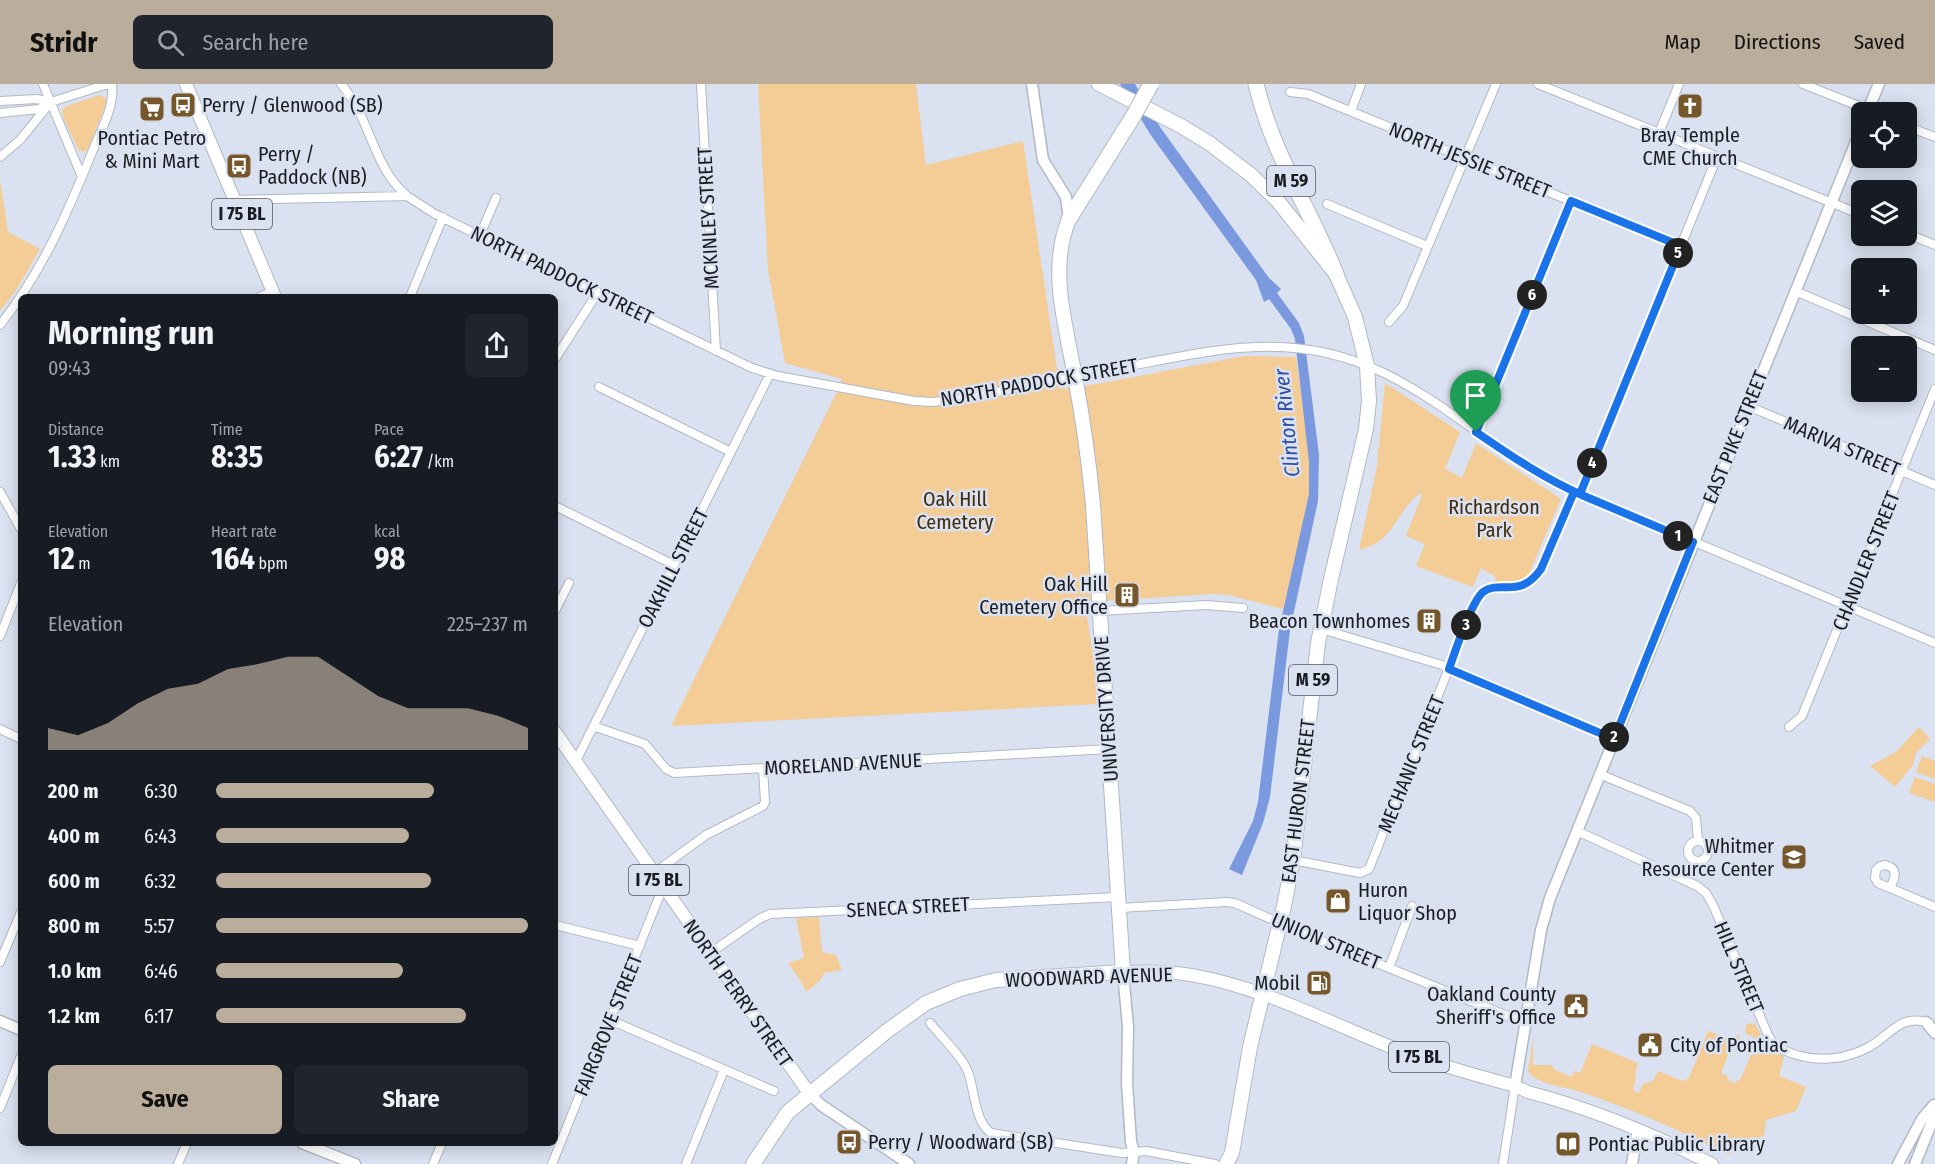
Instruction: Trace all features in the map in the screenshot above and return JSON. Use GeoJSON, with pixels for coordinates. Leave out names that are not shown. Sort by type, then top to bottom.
{"type":"FeatureCollection","features":[{"type":"Feature","properties":{"kind":"highway"},"geometry":{"type":"LineString","coordinates":[[1099,84],[1209,143],[1264,187],[1288,213],[1336,274]]}},
{"type":"Feature","properties":{"kind":"highway"},"geometry":{"type":"LineString","coordinates":[[1069,219],[1152,84]]}},
{"type":"Feature","properties":{"kind":"highway","name":"M 59"},"geometry":{"type":"LineString","coordinates":[[1256,84],[1264,116],[1279,155],[1321,235],[1355,316],[1367,366]]}},
{"type":"Feature","properties":{"kind":"highway","name":"UNIVERSITY DRIVE"},"geometry":{"type":"LineString","coordinates":[[1069,219],[1059,249],[1059,269],[1092,486],[1123,972]]}},
{"type":"Feature","properties":{"kind":"highway","name":"EAST HURON STREET"},"geometry":{"type":"LineString","coordinates":[[1226,1164],[1232,1153],[1250,1047],[1293,860],[1321,629],[1366,429],[1369,401],[1367,366]]}},
{"type":"Feature","properties":{"kind":"highway","name":"WOODWARD AVENUE"},"geometry":{"type":"LineString","coordinates":[[753,1164],[788,1112],[887,1031],[926,1003],[960,989],[1017,977],[1123,972]]}},
{"type":"Feature","properties":{"kind":"main road","name":"I 75 BL"},"geometry":{"type":"LineString","coordinates":[[186,84],[274,294]]}},
{"type":"Feature","properties":{"kind":"main road","name":"NORTH PERRY STREET"},"geometry":{"type":"LineString","coordinates":[[558,736],[809,1093]]}},
{"type":"Feature","properties":{"kind":"main road","name":"WOODWARD AVENUE"},"geometry":{"type":"LineString","coordinates":[[1123,972],[1161,971],[1190,974],[1229,983],[1262,994],[1407,1053],[1591,1111],[1638,1129],[1712,1164]]}},
{"type":"Feature","properties":{"kind":"street"},"geometry":{"type":"LineString","coordinates":[[43,84],[82,177]]}},
{"type":"Feature","properties":{"kind":"street"},"geometry":{"type":"LineString","coordinates":[[0,113],[39,110],[51,102],[110,84],[113,95],[111,106],[64,219],[46,256],[21,294]]}},
{"type":"Feature","properties":{"kind":"street"},"geometry":{"type":"LineString","coordinates":[[341,84],[362,114],[383,168],[407,196]]}},
{"type":"Feature","properties":{"kind":"street","name":"MCKINLEY STREET"},"geometry":{"type":"LineString","coordinates":[[700,84],[716,351]]}},
{"type":"Feature","properties":{"kind":"street"},"geometry":{"type":"LineString","coordinates":[[1032,84],[1042,155],[1046,169],[1066,197],[1069,219]]}},
{"type":"Feature","properties":{"kind":"street"},"geometry":{"type":"LineString","coordinates":[[1351,111],[1361,84]]}},
{"type":"Feature","properties":{"kind":"street"},"geometry":{"type":"LineString","coordinates":[[1389,322],[1402,308],[1496,84]]}},
{"type":"Feature","properties":{"kind":"street"},"geometry":{"type":"LineString","coordinates":[[1538,84],[1851,211]]}},
{"type":"Feature","properties":{"kind":"street"},"geometry":{"type":"LineString","coordinates":[[1659,133],[1679,84]]}},
{"type":"Feature","properties":{"kind":"street"},"geometry":{"type":"LineString","coordinates":[[1803,84],[1851,104]]}},
{"type":"Feature","properties":{"kind":"street"},"geometry":{"type":"LineString","coordinates":[[1873,102],[1879,84]]}},
{"type":"Feature","properties":{"kind":"street","name":"NORTH JESSIE STREET"},"geometry":{"type":"LineString","coordinates":[[1290,92],[1306,94],[1351,111],[1681,246]]}},
{"type":"Feature","properties":{"kind":"street"},"geometry":{"type":"LineString","coordinates":[[0,101],[37,99],[51,102]]}},
{"type":"Feature","properties":{"kind":"street"},"geometry":{"type":"LineString","coordinates":[[0,157],[20,141],[51,102]]}},
{"type":"Feature","properties":{"kind":"street"},"geometry":{"type":"LineString","coordinates":[[1917,130],[1935,137]]}},
{"type":"Feature","properties":{"kind":"street","name":"EAST PIKE STREET"},"geometry":{"type":"LineString","coordinates":[[1503,1164],[1544,916],[1599,774],[1851,154]]}},
{"type":"Feature","properties":{"kind":"street","name":"MECHANIC STREET"},"geometry":{"type":"LineString","coordinates":[[1293,860],[1360,873],[1368,871],[1474,604],[1482,594],[1491,589],[1520,586],[1537,574],[1544,564],[1717,157]]}},
{"type":"Feature","properties":{"kind":"street"},"geometry":{"type":"LineString","coordinates":[[236,200],[407,196]]}},
{"type":"Feature","properties":{"kind":"street","name":"NORTH PADDOCK STREET"},"geometry":{"type":"LineString","coordinates":[[407,196],[443,217],[741,364],[770,374],[908,400],[932,402],[959,399],[1224,348],[1289,347],[1312,350],[1367,366],[1414,390],[1532,470],[1576,493],[1935,643]]}},
{"type":"Feature","properties":{"kind":"street"},"geometry":{"type":"LineString","coordinates":[[480,235],[496,198]]}},
{"type":"Feature","properties":{"kind":"street"},"geometry":{"type":"LineString","coordinates":[[1476,432],[1571,201]]}},
{"type":"Feature","properties":{"kind":"street"},"geometry":{"type":"LineString","coordinates":[[1327,204],[1427,246]]}},
{"type":"Feature","properties":{"kind":"street"},"geometry":{"type":"LineString","coordinates":[[411,294],[443,217]]}},
{"type":"Feature","properties":{"kind":"street"},"geometry":{"type":"LineString","coordinates":[[1917,238],[1935,245]]}},
{"type":"Feature","properties":{"kind":"street"},"geometry":{"type":"LineString","coordinates":[[1795,291],[1935,350]]}},
{"type":"Feature","properties":{"kind":"street"},"geometry":{"type":"LineString","coordinates":[[558,354],[598,292]]}},
{"type":"Feature","properties":{"kind":"street"},"geometry":{"type":"LineString","coordinates":[[0,325],[18,298]]}},
{"type":"Feature","properties":{"kind":"street","name":"OAKHILL STREET"},"geometry":{"type":"LineString","coordinates":[[576,761],[770,374]]}},
{"type":"Feature","properties":{"kind":"street"},"geometry":{"type":"LineString","coordinates":[[599,387],[731,452]]}},
{"type":"Feature","properties":{"kind":"street","name":"CHANDLER STREET"},"geometry":{"type":"LineString","coordinates":[[1790,727],[1802,716],[1935,389]]}},
{"type":"Feature","properties":{"kind":"street","name":"MARIVA STREET"},"geometry":{"type":"LineString","coordinates":[[1748,406],[1935,485]]}},
{"type":"Feature","properties":{"kind":"street"},"geometry":{"type":"LineString","coordinates":[[1,497],[18,524]]}},
{"type":"Feature","properties":{"kind":"street"},"geometry":{"type":"LineString","coordinates":[[558,507],[674,565]]}},
{"type":"Feature","properties":{"kind":"street"},"geometry":{"type":"LineString","coordinates":[[558,605],[569,583]]}},
{"type":"Feature","properties":{"kind":"street"},"geometry":{"type":"LineString","coordinates":[[0,636],[18,591]]}},
{"type":"Feature","properties":{"kind":"street"},"geometry":{"type":"LineString","coordinates":[[1100,611],[1206,605],[1243,608]]}},
{"type":"Feature","properties":{"kind":"street"},"geometry":{"type":"LineString","coordinates":[[1321,629],[1449,669],[1614,739]]}},
{"type":"Feature","properties":{"kind":"street","name":"MORELAND AVENUE"},"geometry":{"type":"LineString","coordinates":[[593,726],[645,744],[672,773],[1109,749]]}},
{"type":"Feature","properties":{"kind":"street"},"geometry":{"type":"LineString","coordinates":[[0,729],[18,738]]}},
{"type":"Feature","properties":{"kind":"street"},"geometry":{"type":"LineString","coordinates":[[654,873],[706,835],[763,806],[765,802],[763,768]]}},
{"type":"Feature","properties":{"kind":"street"},"geometry":{"type":"LineString","coordinates":[[1599,774],[1692,813],[1696,821],[1698,841]]}},
{"type":"Feature","properties":{"kind":"street","name":"HILL STREET"},"geometry":{"type":"LineString","coordinates":[[1577,831],[1697,886],[1706,894],[1713,905],[1768,1035],[1780,1049],[1813,1058],[1844,1056],[1868,1048],[1903,1022],[1914,1020],[1932,1023]]}},
{"type":"Feature","properties":{"kind":"street","name":"FAIRGROVE STREET"},"geometry":{"type":"LineString","coordinates":[[552,1164],[663,886]]}},
{"type":"Feature","properties":{"kind":"street"},"geometry":{"type":"LineString","coordinates":[[1890,888],[1935,908]]}},
{"type":"Feature","properties":{"kind":"street","name":"UNION STREET"},"geometry":{"type":"LineString","coordinates":[[1119,902],[1230,902],[1526,1023]]}},
{"type":"Feature","properties":{"kind":"street","name":"SENECA STREET"},"geometry":{"type":"LineString","coordinates":[[710,953],[759,919],[770,914],[1119,902]]}},
{"type":"Feature","properties":{"kind":"street"},"geometry":{"type":"LineString","coordinates":[[1389,968],[1412,906]]}},
{"type":"Feature","properties":{"kind":"street"},"geometry":{"type":"LineString","coordinates":[[0,962],[18,919]]}},
{"type":"Feature","properties":{"kind":"street"},"geometry":{"type":"LineString","coordinates":[[558,926],[640,945]]}},
{"type":"Feature","properties":{"kind":"street","name":"UNIVERSITY DRIVE"},"geometry":{"type":"LineString","coordinates":[[1123,972],[1128,1027],[1127,1083],[1131,1142],[1134,1152],[1132,1164]]}},
{"type":"Feature","properties":{"kind":"street"},"geometry":{"type":"LineString","coordinates":[[610,1020],[774,1091]]}},
{"type":"Feature","properties":{"kind":"street"},"geometry":{"type":"LineString","coordinates":[[0,1021],[18,1029]]}},
{"type":"Feature","properties":{"kind":"street"},"geometry":{"type":"LineString","coordinates":[[930,1023],[968,1070],[981,1118],[988,1131],[1122,1153],[1146,1151],[1215,1164]]}},
{"type":"Feature","properties":{"kind":"street"},"geometry":{"type":"LineString","coordinates":[[1932,1023],[1935,1033]]}},
{"type":"Feature","properties":{"kind":"street"},"geometry":{"type":"LineString","coordinates":[[0,1108],[18,1063]]}},
{"type":"Feature","properties":{"kind":"street"},"geometry":{"type":"LineString","coordinates":[[686,1164],[724,1070]]}},
{"type":"Feature","properties":{"kind":"street","name":"NORTH PERRY STREET"},"geometry":{"type":"LineString","coordinates":[[809,1093],[820,1105],[909,1164]]}},
{"type":"Feature","properties":{"kind":"street"},"geometry":{"type":"LineString","coordinates":[[1898,1164],[1922,1119],[1934,1104]]}},
{"type":"Feature","properties":{"kind":"street"},"geometry":{"type":"LineString","coordinates":[[1915,1164],[1931,1124],[1934,1104]]}},
{"type":"Feature","properties":{"kind":"street"},"geometry":{"type":"LineString","coordinates":[[1632,1164],[1638,1129]]}},
{"type":"Feature","properties":{"kind":"street"},"geometry":{"type":"LineString","coordinates":[[178,1164],[186,1146]]}},
{"type":"Feature","properties":{"kind":"street"},"geometry":{"type":"LineString","coordinates":[[309,1146],[354,1164]]}},
{"type":"Feature","properties":{"kind":"street"},"geometry":{"type":"LineString","coordinates":[[433,1164],[441,1146]]}},
{"type":"Feature","properties":{"kind":"green space","name":"Oak Hill Cemetery"},"geometry":{"type":"Polygon","coordinates":[[[758,84],[916,84],[926,165],[1023,141],[1060,389],[1244,356],[1296,357],[1308,438],[1310,487],[1303,533],[1283,609],[1229,595],[1212,594],[1085,602],[1100,704],[671,726],[842,379],[785,363],[768,270],[758,84]]]}},
{"type":"Feature","properties":{"kind":"green space"},"geometry":{"type":"Polygon","coordinates":[[[99,95],[106,98],[106,104],[88,149],[79,151],[62,110],[67,106],[99,95]]]}},
{"type":"Feature","properties":{"kind":"green space"},"geometry":{"type":"Polygon","coordinates":[[[0,179],[8,232],[40,249],[17,289],[0,311],[0,179]]]}},
{"type":"Feature","properties":{"kind":"green space","name":"Richardson Park"},"geometry":{"type":"Polygon","coordinates":[[[1385,383],[1460,432],[1445,469],[1462,478],[1476,443],[1561,499],[1528,576],[1516,583],[1494,583],[1496,577],[1481,568],[1473,587],[1416,566],[1425,544],[1406,536],[1422,495],[1420,493],[1411,501],[1388,533],[1371,546],[1359,550],[1377,466],[1385,383]]]}},
{"type":"Feature","properties":{"kind":"green space"},"geometry":{"type":"Polygon","coordinates":[[[1919,727],[1930,739],[1916,753],[1913,765],[1895,787],[1870,766],[1896,752],[1919,727]]]}},
{"type":"Feature","properties":{"kind":"green space"},"geometry":{"type":"Polygon","coordinates":[[[1922,756],[1935,761],[1935,779],[1916,772],[1922,756]]]}},
{"type":"Feature","properties":{"kind":"green space"},"geometry":{"type":"Polygon","coordinates":[[[1915,777],[1935,784],[1935,802],[1909,793],[1915,777]]]}},
{"type":"Feature","properties":{"kind":"green space"},"geometry":{"type":"Polygon","coordinates":[[[819,917],[822,952],[836,955],[842,970],[824,973],[820,981],[806,992],[788,963],[804,958],[796,918],[819,917]]]}},
{"type":"Feature","properties":{"kind":"green space"},"geometry":{"type":"Polygon","coordinates":[[[1747,1024],[1756,1025],[1767,1048],[1784,1056],[1779,1076],[1806,1087],[1796,1111],[1766,1120],[1764,1135],[1728,1155],[1672,1127],[1633,1111],[1574,1090],[1542,1082],[1528,1071],[1533,1039],[1533,1065],[1551,1065],[1555,1070],[1572,1077],[1574,1071],[1580,1073],[1592,1044],[1638,1063],[1633,1090],[1639,1093],[1643,1084],[1653,1081],[1658,1071],[1683,1081],[1689,1078],[1708,1031],[1728,1038],[1739,1035],[1741,1043],[1733,1042],[1721,1073],[1728,1076],[1727,1080],[1736,1083],[1738,1079],[1740,1080],[1758,1039],[1746,1034],[1747,1024]]]}},
{"type":"Feature","properties":{"kind":"water"},"geometry":{"type":"Polygon","coordinates":[[[1120,84],[1135,84],[1160,127],[1269,278],[1281,289],[1277,293],[1299,323],[1304,336],[1319,455],[1318,501],[1290,630],[1270,797],[1263,823],[1242,875],[1229,869],[1253,821],[1258,802],[1279,629],[1309,494],[1309,462],[1295,339],[1291,329],[1269,299],[1264,302],[1256,280],[1150,134],[1120,84]]]}},
{"type":"Feature","properties":{"kind":"place","name":"Perry / Glenwood (SB)"},"geometry":{"type":"Point","coordinates":[183,105]}},
{"type":"Feature","properties":{"kind":"place","name":"Bray Temple CME Church"},"geometry":{"type":"Point","coordinates":[1690,106]}},
{"type":"Feature","properties":{"kind":"place","name":"Pontiac Petro & Mini Mart"},"geometry":{"type":"Point","coordinates":[152,109]}},
{"type":"Feature","properties":{"kind":"place","name":"Perry / Paddock (NB)"},"geometry":{"type":"Point","coordinates":[239,166]}},
{"type":"Feature","properties":{"kind":"place","name":"Oak Hill Cemetery Office"},"geometry":{"type":"Point","coordinates":[1127,595]}},
{"type":"Feature","properties":{"kind":"place","name":"Beacon Townhomes"},"geometry":{"type":"Point","coordinates":[1429,621]}},
{"type":"Feature","properties":{"kind":"place","name":"Whitmer Resource Center"},"geometry":{"type":"Point","coordinates":[1794,857]}},
{"type":"Feature","properties":{"kind":"place","name":"Huron Liquor Shop"},"geometry":{"type":"Point","coordinates":[1338,901]}},
{"type":"Feature","properties":{"kind":"place","name":"Mobil"},"geometry":{"type":"Point","coordinates":[1319,983]}},
{"type":"Feature","properties":{"kind":"place","name":"Oakland County Sheriff's Office"},"geometry":{"type":"Point","coordinates":[1576,1006]}},
{"type":"Feature","properties":{"kind":"place","name":"City of Pontiac"},"geometry":{"type":"Point","coordinates":[1650,1045]}},
{"type":"Feature","properties":{"kind":"place","name":"Perry / Woodward (SB)"},"geometry":{"type":"Point","coordinates":[849,1142]}},
{"type":"Feature","properties":{"kind":"place","name":"Pontiac Public Library"},"geometry":{"type":"Point","coordinates":[1568,1144]}},
{"type":"Feature","properties":{"kind":"route"},"geometry":{"type":"LineString","coordinates":[[1476,432],[1543,477],[1564,488],[1580,494],[1693,542],[1614,739],[1449,669],[1476,600],[1487,590],[1509,589],[1525,584],[1533,579],[1544,564],[1574,492],[1580,494],[1681,246],[1571,201],[1476,432]]}},
{"type":"Feature","properties":{"kind":"water label","name":"Clinton River"},"geometry":{"type":"Point","coordinates":[1287,423]}}]}
